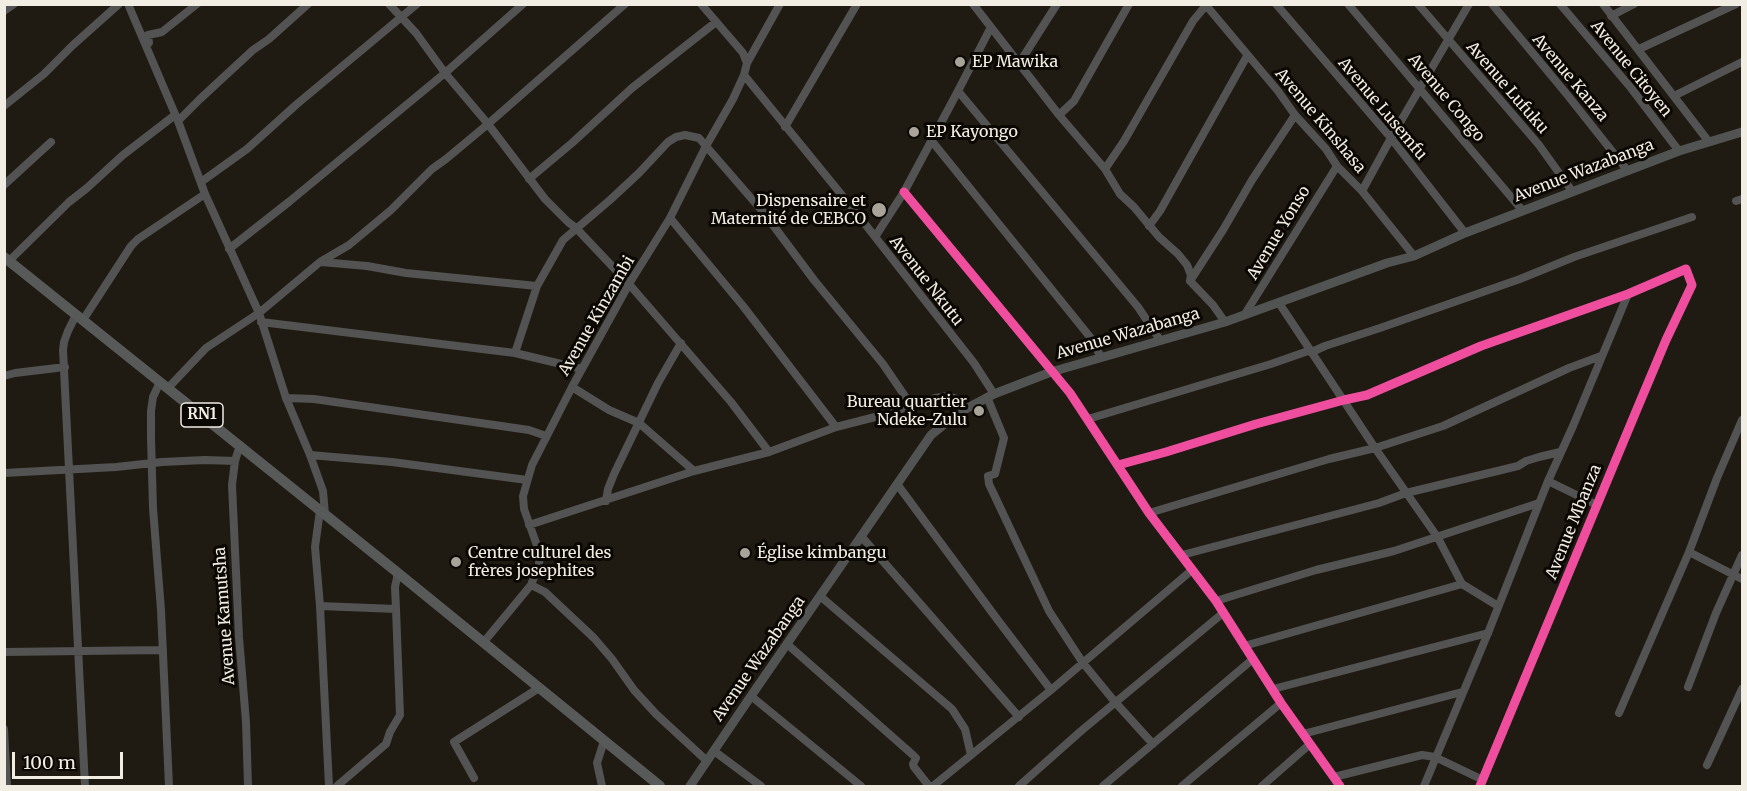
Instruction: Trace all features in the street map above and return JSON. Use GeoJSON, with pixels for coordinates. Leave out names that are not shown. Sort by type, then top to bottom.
{"type":"FeatureCollection","features":[{"type":"Feature","properties":{"kind":"highway","name":"RN1"},"geometry":{"type":"LineString","coordinates":[[7,259],[660,786]]}},
{"type":"Feature","properties":{"kind":"main road","name":"Avenue Wazabanga"},"geometry":{"type":"LineString","coordinates":[[690,786],[932,435],[966,408],[1051,372],[1225,322],[1387,263],[1414,256],[1465,233],[1627,170],[1679,151],[1743,132]]}},
{"type":"Feature","properties":{"kind":"street"},"geometry":{"type":"LineString","coordinates":[[4,11],[14,4]]}},
{"type":"Feature","properties":{"kind":"street"},"geometry":{"type":"LineString","coordinates":[[4,106],[44,74],[119,4]]}},
{"type":"Feature","properties":{"kind":"street"},"geometry":{"type":"LineString","coordinates":[[128,4],[177,118],[205,194],[259,313],[286,398],[323,491],[323,512],[315,547],[329,786]]}},
{"type":"Feature","properties":{"kind":"street"},"geometry":{"type":"LineString","coordinates":[[145,45],[149,43],[148,35],[162,32],[198,4]]}},
{"type":"Feature","properties":{"kind":"street"},"geometry":{"type":"LineString","coordinates":[[7,259],[123,155],[177,118],[308,4]]}},
{"type":"Feature","properties":{"kind":"street"},"geometry":{"type":"LineString","coordinates":[[389,4],[416,33],[444,73],[488,124],[545,199],[629,284],[731,402],[769,452]]}},
{"type":"Feature","properties":{"kind":"street"},"geometry":{"type":"LineString","coordinates":[[201,182],[247,149],[417,4]]}},
{"type":"Feature","properties":{"kind":"street"},"geometry":{"type":"LineString","coordinates":[[229,249],[444,73],[523,4]]}},
{"type":"Feature","properties":{"kind":"street"},"geometry":{"type":"LineString","coordinates":[[169,786],[161,610],[153,508],[151,411],[153,397],[206,348],[259,313],[320,262],[349,245],[391,210],[432,169],[488,124],[625,4]]}},
{"type":"Feature","properties":{"kind":"street"},"geometry":{"type":"LineString","coordinates":[[701,4],[743,53],[747,63]]}},
{"type":"Feature","properties":{"kind":"street"},"geometry":{"type":"LineString","coordinates":[[785,127],[857,4]]}},
{"type":"Feature","properties":{"kind":"street"},"geometry":{"type":"LineString","coordinates":[[1020,62],[1057,4]]}},
{"type":"Feature","properties":{"kind":"street"},"geometry":{"type":"LineString","coordinates":[[1059,115],[1074,101],[1130,4]]}},
{"type":"Feature","properties":{"kind":"street","name":"Avenue Lusemfu"},"geometry":{"type":"LineString","coordinates":[[1276,4],[1391,138],[1465,233]]}},
{"type":"Feature","properties":{"kind":"street","name":"Avenue Congo"},"geometry":{"type":"LineString","coordinates":[[1347,4],[1522,210]]}},
{"type":"Feature","properties":{"kind":"street","name":"Avenue Lufuku"},"geometry":{"type":"LineString","coordinates":[[1418,4],[1539,145],[1572,191]]}},
{"type":"Feature","properties":{"kind":"street"},"geometry":{"type":"LineString","coordinates":[[1362,191],[1469,4]]}},
{"type":"Feature","properties":{"kind":"street","name":"Avenue Kanza"},"geometry":{"type":"LineString","coordinates":[[1492,4],[1566,92],[1627,170]]}},
{"type":"Feature","properties":{"kind":"street","name":"Avenue Citoyen"},"geometry":{"type":"LineString","coordinates":[[1560,4],[1631,88],[1679,151]]}},
{"type":"Feature","properties":{"kind":"street"},"geometry":{"type":"LineString","coordinates":[[1603,4],[1709,142]]}},
{"type":"Feature","properties":{"kind":"street"},"geometry":{"type":"LineString","coordinates":[[1611,16],[1634,4]]}},
{"type":"Feature","properties":{"kind":"street"},"geometry":{"type":"LineString","coordinates":[[1639,49],[1736,4]]}},
{"type":"Feature","properties":{"kind":"street","name":"Avenue Kinzambi"},"geometry":{"type":"LineString","coordinates":[[483,643],[531,585],[538,564],[540,554],[524,509],[523,496],[532,465],[629,284],[670,218],[706,146],[733,99],[747,63],[778,5]]}},
{"type":"Feature","properties":{"kind":"street"},"geometry":{"type":"LineString","coordinates":[[975,5],[1059,115],[1106,169],[1120,194],[1187,265],[1191,275],[1190,281]]}},
{"type":"Feature","properties":{"kind":"street"},"geometry":{"type":"LineString","coordinates":[[1106,169],[1193,21],[1206,5]]}},
{"type":"Feature","properties":{"kind":"street","name":"Avenue Kinshasa"},"geometry":{"type":"LineString","coordinates":[[1206,5],[1337,166],[1362,191],[1414,256]]}},
{"type":"Feature","properties":{"kind":"street"},"geometry":{"type":"LineString","coordinates":[[529,179],[632,88],[716,22]]}},
{"type":"Feature","properties":{"kind":"street"},"geometry":{"type":"LineString","coordinates":[[875,237],[904,192],[991,27]]}},
{"type":"Feature","properties":{"kind":"street"},"geometry":{"type":"LineString","coordinates":[[1149,226],[1160,211],[1247,56]]}},
{"type":"Feature","properties":{"kind":"street"},"geometry":{"type":"LineString","coordinates":[[1674,96],[1743,62]]}},
{"type":"Feature","properties":{"kind":"street","name":"Avenue Nkutu"},"geometry":{"type":"LineString","coordinates":[[744,75],[974,363],[990,396],[1004,438],[995,474],[988,476],[989,484],[1049,611],[1083,663],[1154,744]]}},
{"type":"Feature","properties":{"kind":"street"},"geometry":{"type":"LineString","coordinates":[[958,91],[1138,307],[1160,340]]}},
{"type":"Feature","properties":{"kind":"street"},"geometry":{"type":"LineString","coordinates":[[1190,281],[1295,115]]}},
{"type":"Feature","properties":{"kind":"street"},"geometry":{"type":"LineString","coordinates":[[515,353],[537,286],[562,240],[610,200],[668,142],[676,136],[686,135],[699,138],[764,213],[814,280],[883,364],[911,405]]}},
{"type":"Feature","properties":{"kind":"street"},"geometry":{"type":"LineString","coordinates":[[931,140],[1083,328],[1101,357]]}},
{"type":"Feature","properties":{"kind":"street"},"geometry":{"type":"LineString","coordinates":[[4,185],[51,142]]}},
{"type":"Feature","properties":{"kind":"street","name":"Avenue Yonso"},"geometry":{"type":"LineString","coordinates":[[1245,314],[1337,166]]}},
{"type":"Feature","properties":{"kind":"street"},"geometry":{"type":"LineString","coordinates":[[904,192],[1051,372],[1056,375],[1088,419],[1149,513],[1216,600],[1281,703],[1340,786]]}},
{"type":"Feature","properties":{"kind":"street"},"geometry":{"type":"LineString","coordinates":[[85,786],[64,342],[130,246],[205,194]]}},
{"type":"Feature","properties":{"kind":"street"},"geometry":{"type":"LineString","coordinates":[[1088,419],[1271,364],[1380,328],[1692,217]]}},
{"type":"Feature","properties":{"kind":"street"},"geometry":{"type":"LineString","coordinates":[[670,218],[743,306],[836,427]]}},
{"type":"Feature","properties":{"kind":"street"},"geometry":{"type":"LineString","coordinates":[[320,262],[537,286]]}},
{"type":"Feature","properties":{"kind":"street","name":"Avenue Mbanza"},"geometry":{"type":"LineString","coordinates":[[1482,783],[1666,340],[1692,285],[1686,269],[1628,294]]}},
{"type":"Feature","properties":{"kind":"street"},"geometry":{"type":"LineString","coordinates":[[1190,281],[1213,304],[1225,322]]}},
{"type":"Feature","properties":{"kind":"street"},"geometry":{"type":"LineString","coordinates":[[1424,786],[1560,452],[1628,294]]}},
{"type":"Feature","properties":{"kind":"street"},"geometry":{"type":"LineString","coordinates":[[1118,465],[1256,424],[1367,395],[1481,346],[1628,294]]}},
{"type":"Feature","properties":{"kind":"street"},"geometry":{"type":"LineString","coordinates":[[1279,303],[1406,494],[1438,537],[1462,584],[1498,606]]}},
{"type":"Feature","properties":{"kind":"street"},"geometry":{"type":"LineString","coordinates":[[261,322],[515,353],[582,369]]}},
{"type":"Feature","properties":{"kind":"street"},"geometry":{"type":"LineString","coordinates":[[606,501],[614,474],[658,383],[681,343]]}},
{"type":"Feature","properties":{"kind":"street"},"geometry":{"type":"LineString","coordinates":[[1149,513],[1329,459],[1375,448],[1443,426],[1569,368],[1601,356]]}},
{"type":"Feature","properties":{"kind":"street"},"geometry":{"type":"LineString","coordinates":[[4,375],[65,367]]}},
{"type":"Feature","properties":{"kind":"street"},"geometry":{"type":"LineString","coordinates":[[572,387],[609,410],[639,423],[694,471]]}},
{"type":"Feature","properties":{"kind":"street"},"geometry":{"type":"LineString","coordinates":[[530,525],[694,471],[769,452],[836,427],[935,398],[948,396],[957,399],[966,408]]}},
{"type":"Feature","properties":{"kind":"street"},"geometry":{"type":"LineString","coordinates":[[286,398],[314,399],[529,429],[546,436]]}},
{"type":"Feature","properties":{"kind":"street"},"geometry":{"type":"LineString","coordinates":[[1619,713],[1743,420]]}},
{"type":"Feature","properties":{"kind":"street","name":"Avenue Kamutsha"},"geometry":{"type":"LineString","coordinates":[[240,445],[235,461],[232,486],[248,786]]}},
{"type":"Feature","properties":{"kind":"street"},"geometry":{"type":"LineString","coordinates":[[1182,555],[1518,466],[1526,461],[1560,452]]}},
{"type":"Feature","properties":{"kind":"street"},"geometry":{"type":"LineString","coordinates":[[310,455],[392,462],[527,480]]}},
{"type":"Feature","properties":{"kind":"street"},"geometry":{"type":"LineString","coordinates":[[4,473],[205,460],[235,461]]}},
{"type":"Feature","properties":{"kind":"street"},"geometry":{"type":"LineString","coordinates":[[1548,481],[1597,506]]}},
{"type":"Feature","properties":{"kind":"street"},"geometry":{"type":"LineString","coordinates":[[897,484],[1052,690]]}},
{"type":"Feature","properties":{"kind":"street"},"geometry":{"type":"LineString","coordinates":[[1216,600],[1316,570],[1394,551],[1539,503]]}},
{"type":"Feature","properties":{"kind":"street"},"geometry":{"type":"LineString","coordinates":[[861,536],[1019,717]]}},
{"type":"Feature","properties":{"kind":"street"},"geometry":{"type":"LineString","coordinates":[[1689,552],[1743,579]]}},
{"type":"Feature","properties":{"kind":"street"},"geometry":{"type":"LineString","coordinates":[[1688,687],[1716,613],[1743,555]]}},
{"type":"Feature","properties":{"kind":"street"},"geometry":{"type":"LineString","coordinates":[[787,644],[913,755],[916,758],[914,767],[931,786],[1052,690],[1192,570]]}},
{"type":"Feature","properties":{"kind":"street"},"geometry":{"type":"LineString","coordinates":[[338,786],[386,744],[400,715],[395,587],[398,573]]}},
{"type":"Feature","properties":{"kind":"street"},"geometry":{"type":"LineString","coordinates":[[1244,646],[1462,584]]}},
{"type":"Feature","properties":{"kind":"street"},"geometry":{"type":"LineString","coordinates":[[531,585],[544,592],[594,638],[641,698],[707,761]]}},
{"type":"Feature","properties":{"kind":"street"},"geometry":{"type":"LineString","coordinates":[[820,596],[952,710],[965,729],[971,755]]}},
{"type":"Feature","properties":{"kind":"street"},"geometry":{"type":"LineString","coordinates":[[320,606],[396,609]]}},
{"type":"Feature","properties":{"kind":"street"},"geometry":{"type":"LineString","coordinates":[[1019,786],[1115,702],[1223,613]]}},
{"type":"Feature","properties":{"kind":"street"},"geometry":{"type":"LineString","coordinates":[[1273,689],[1488,633]]}},
{"type":"Feature","properties":{"kind":"street"},"geometry":{"type":"LineString","coordinates":[[4,652],[163,650]]}},
{"type":"Feature","properties":{"kind":"street"},"geometry":{"type":"LineString","coordinates":[[1103,786],[1253,659]]}},
{"type":"Feature","properties":{"kind":"street"},"geometry":{"type":"LineString","coordinates":[[474,778],[454,742],[539,688]]}},
{"type":"Feature","properties":{"kind":"street"},"geometry":{"type":"LineString","coordinates":[[1707,765],[1743,689]]}},
{"type":"Feature","properties":{"kind":"street"},"geometry":{"type":"LineString","coordinates":[[1303,734],[1462,692]]}},
{"type":"Feature","properties":{"kind":"street"},"geometry":{"type":"LineString","coordinates":[[751,696],[861,786]]}},
{"type":"Feature","properties":{"kind":"street"},"geometry":{"type":"LineString","coordinates":[[1182,786],[1281,703]]}},
{"type":"Feature","properties":{"kind":"street"},"geometry":{"type":"LineString","coordinates":[[4,729],[7,786]]}},
{"type":"Feature","properties":{"kind":"street"},"geometry":{"type":"LineString","coordinates":[[602,786],[597,763],[604,741]]}},
{"type":"Feature","properties":{"kind":"street"},"geometry":{"type":"LineString","coordinates":[[1262,786],[1310,744]]}},
{"type":"Feature","properties":{"kind":"street"},"geometry":{"type":"LineString","coordinates":[[714,751],[760,786]]}},
{"type":"Feature","properties":{"kind":"street"},"geometry":{"type":"LineString","coordinates":[[1334,777],[1422,755],[1436,757],[1482,783]]}},
{"type":"Feature","properties":{"kind":"cycle path"},"geometry":{"type":"LineString","coordinates":[[904,192],[1070,393],[1149,513],[1216,601],[1281,703],[1340,786]]}},
{"type":"Feature","properties":{"kind":"cycle path"},"geometry":{"type":"LineString","coordinates":[[1118,465],[1256,424],[1367,395],[1481,346],[1628,294],[1686,269],[1692,285],[1666,340],[1480,786]]}},
{"type":"Feature","properties":{"kind":"place","name":"EP Mawika"},"geometry":{"type":"Point","coordinates":[960,62]}},
{"type":"Feature","properties":{"kind":"place","name":"EP Kayongo"},"geometry":{"type":"Point","coordinates":[914,132]}},
{"type":"Feature","properties":{"kind":"place","name":"Dispensaire et Maternité de CEBCO"},"geometry":{"type":"Point","coordinates":[879,210]}},
{"type":"Feature","properties":{"kind":"place","name":"Bureau quartier Ndeke-Zulu"},"geometry":{"type":"Point","coordinates":[979,411]}},
{"type":"Feature","properties":{"kind":"place","name":"Église kimbangu"},"geometry":{"type":"Point","coordinates":[745,553]}},
{"type":"Feature","properties":{"kind":"place","name":"Centre culturel des frères josephites"},"geometry":{"type":"Point","coordinates":[456,562]}}]}
